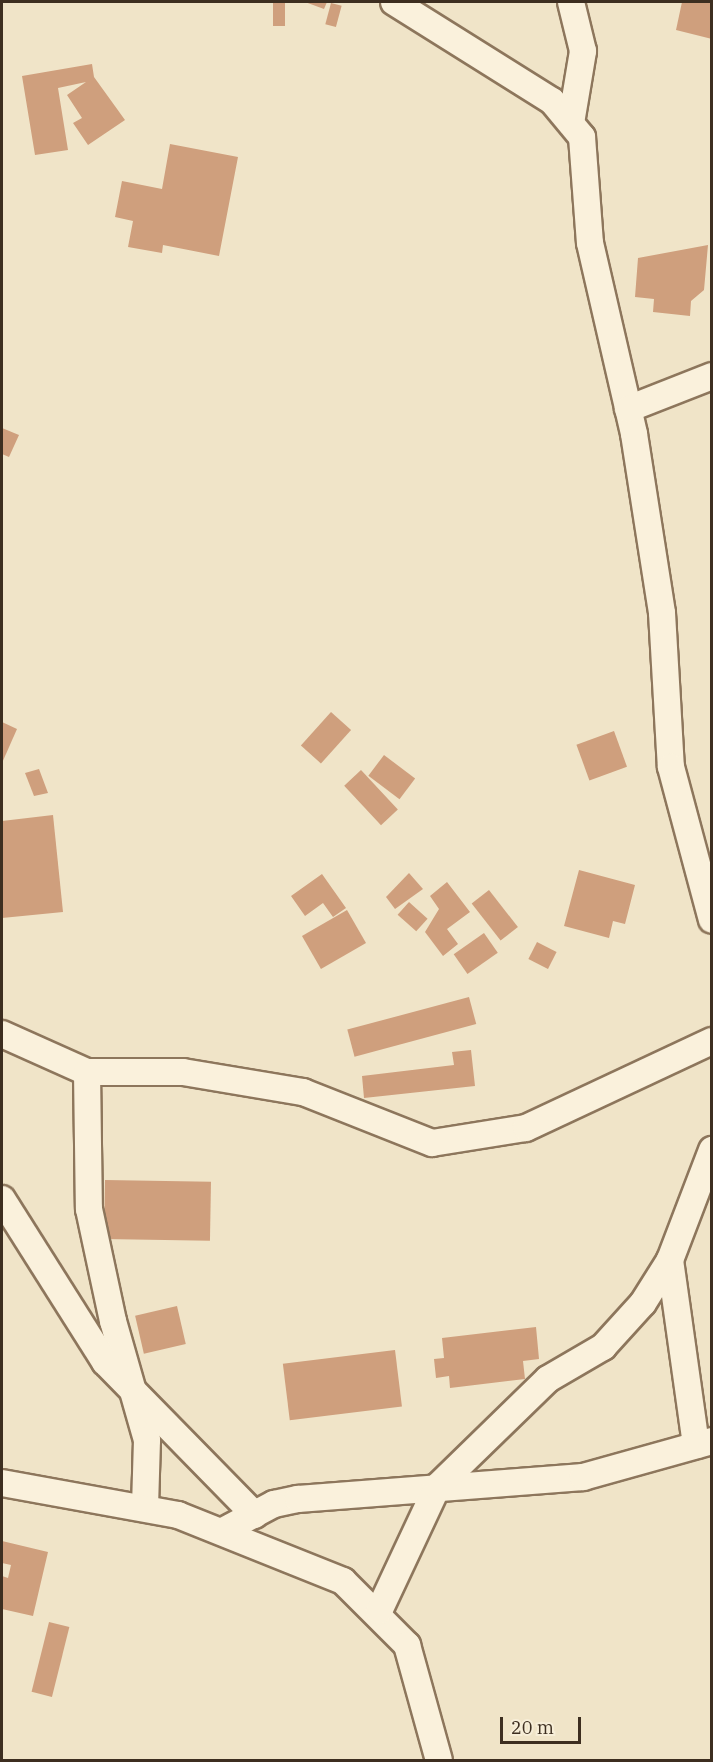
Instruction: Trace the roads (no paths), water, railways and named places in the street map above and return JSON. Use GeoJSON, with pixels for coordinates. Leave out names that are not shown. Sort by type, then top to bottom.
{"type":"FeatureCollection","features":[{"type":"Feature","properties":{"kind":"street"},"geometry":{"type":"LineString","coordinates":[[394,2],[552,101],[582,136],[590,243],[628,409],[662,613],[671,767],[711,920]]}},
{"type":"Feature","properties":{"kind":"street"},"geometry":{"type":"LineString","coordinates":[[571,2],[583,51],[571,123]]}},
{"type":"Feature","properties":{"kind":"street"},"geometry":{"type":"LineString","coordinates":[[628,409],[711,376]]}},
{"type":"Feature","properties":{"kind":"street"},"geometry":{"type":"LineString","coordinates":[[2,1034],[87,1072],[183,1072],[303,1092],[432,1143],[526,1128],[711,1041]]}},
{"type":"Feature","properties":{"kind":"street"},"geometry":{"type":"LineString","coordinates":[[87,1072],[89,1209],[132,1389],[147,1440],[146,1506]]}},
{"type":"Feature","properties":{"kind":"street"},"geometry":{"type":"LineString","coordinates":[[379,1611],[437,1487],[548,1379],[625,1328],[670,1260],[711,1150]]}},
{"type":"Feature","properties":{"kind":"street"},"geometry":{"type":"LineString","coordinates":[[2,1199],[105,1362],[255,1515]]}},
{"type":"Feature","properties":{"kind":"street"},"geometry":{"type":"LineString","coordinates":[[223,1531],[255,1515],[298,1499],[583,1477],[704,1443],[670,1260]]}},
{"type":"Feature","properties":{"kind":"street"},"geometry":{"type":"LineString","coordinates":[[2,1483],[146,1506],[223,1531],[343,1581],[379,1611],[407,1645],[439,1761]]}}]}
